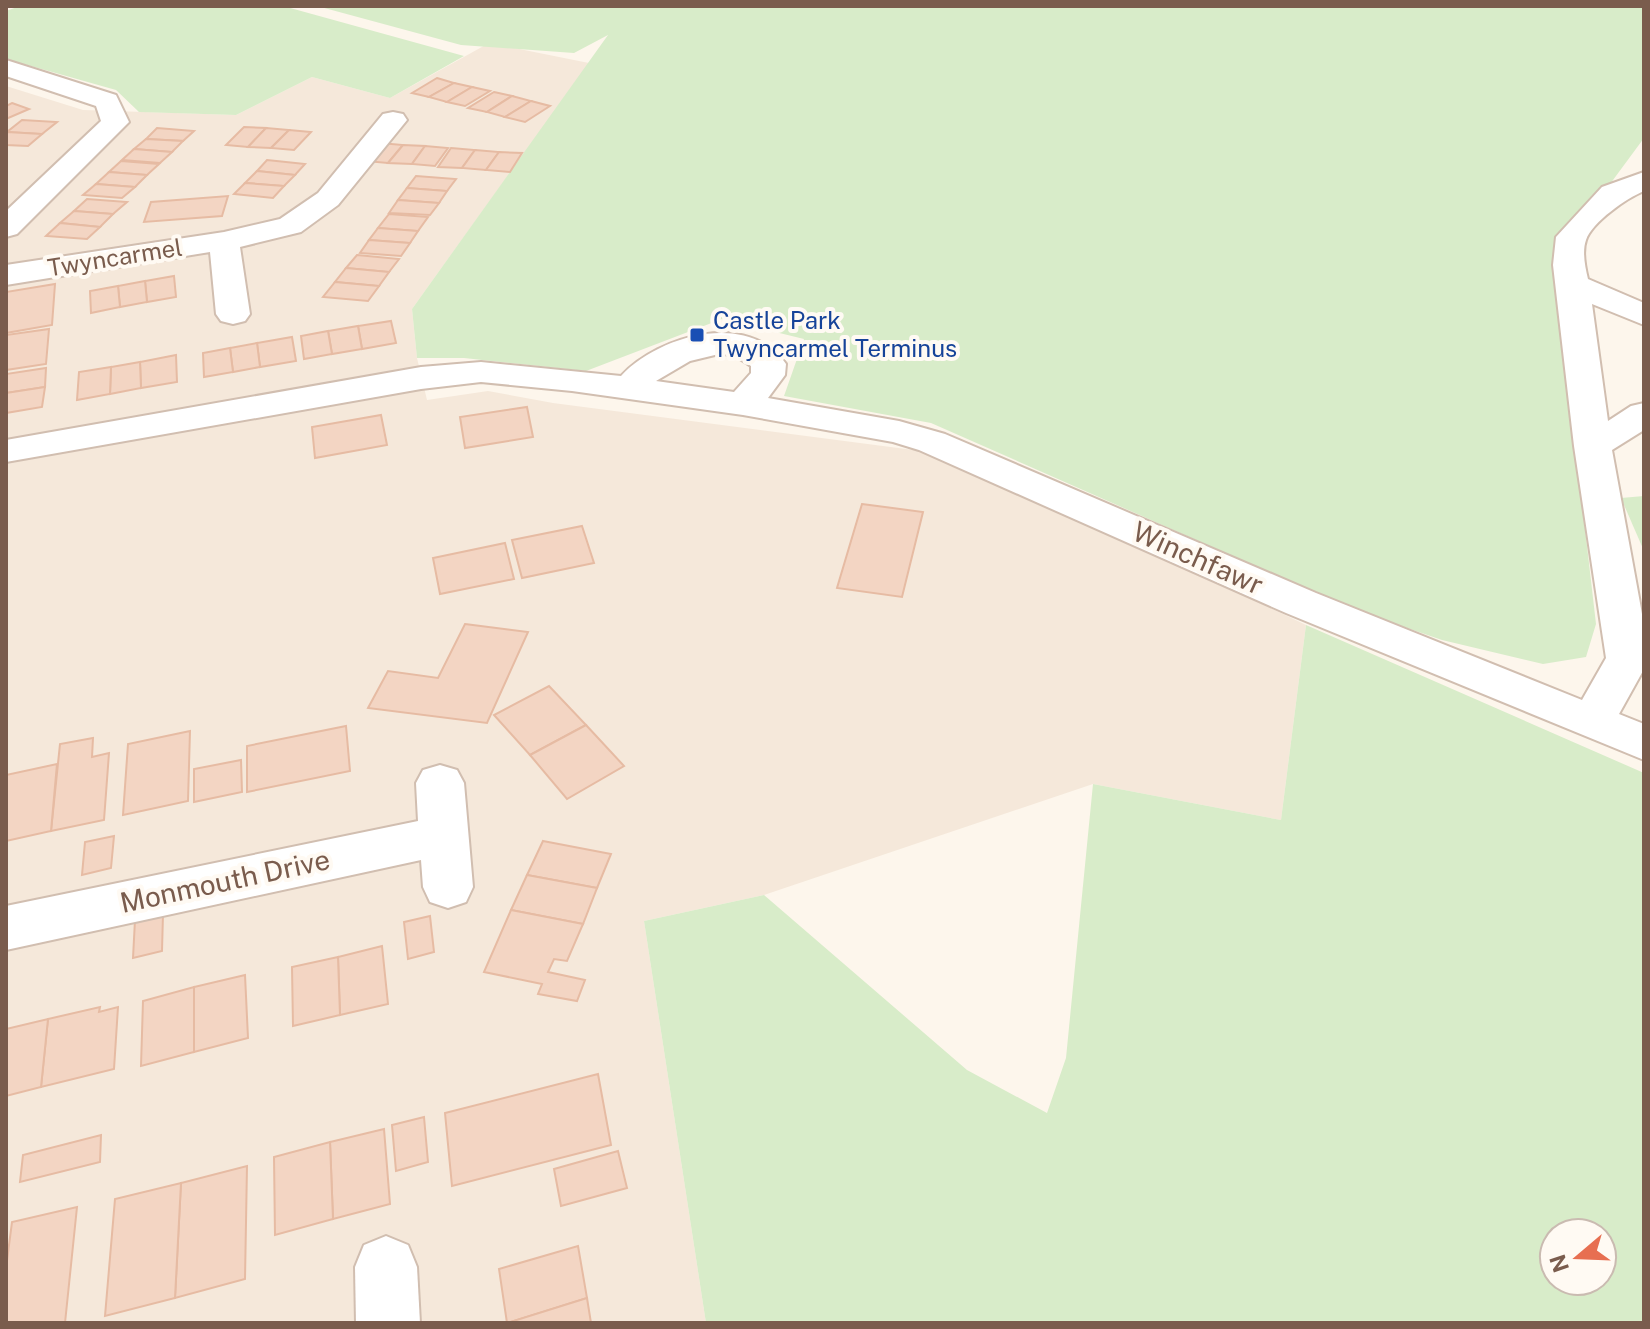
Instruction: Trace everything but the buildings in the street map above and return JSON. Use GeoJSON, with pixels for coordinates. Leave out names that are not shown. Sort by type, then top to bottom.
{"type":"FeatureCollection","features":[{"type":"Feature","properties":{"kind":"street"},"geometry":{"type":"LineString","coordinates":[[6,68],[107,101],[115,122],[6,228]]}},
{"type":"Feature","properties":{"kind":"street","name":"Twyncarmel"},"geometry":{"type":"LineString","coordinates":[[6,275],[224,241],[290,226],[328,199],[393,120]]}},
{"type":"Feature","properties":{"kind":"street"},"geometry":{"type":"LineString","coordinates":[[1593,721],[1628,658],[1593,446],[1569,265],[1571,237],[1612,193],[1644,181]]}},
{"type":"Feature","properties":{"kind":"street","name":"Twyncarmel"},"geometry":{"type":"LineString","coordinates":[[224,241],[233,314]]}},
{"type":"Feature","properties":{"kind":"street"},"geometry":{"type":"LineString","coordinates":[[1573,284],[1644,315]]}},
{"type":"Feature","properties":{"kind":"street"},"geometry":{"type":"LineString","coordinates":[[631,387],[642,374],[692,348],[731,343],[757,351],[769,364],[768,375],[743,404]]}},
{"type":"Feature","properties":{"kind":"street","name":"Winchfawr"},"geometry":{"type":"LineString","coordinates":[[6,451],[421,378],[481,372],[631,387],[743,404],[899,432],[932,442],[1301,603],[1644,743]]}},
{"type":"Feature","properties":{"kind":"street"},"geometry":{"type":"LineString","coordinates":[[1593,446],[1644,414]]}},
{"type":"Feature","properties":{"kind":"street"},"geometry":{"type":"LineString","coordinates":[[440,783],[448,887]]}},
{"type":"Feature","properties":{"kind":"street","name":"Monmouth Drive"},"geometry":{"type":"LineString","coordinates":[[6,928],[444,835]]}},
{"type":"Feature","properties":{"kind":"shaded area"},"geometry":{"type":"Polygon","coordinates":[[[489,43],[589,63],[412,309],[417,358],[427,400],[488,391],[553,403],[952,455],[1306,625],[1281,820],[1093,784],[764,895],[644,921],[706,1323],[6,1323],[6,86],[83,110],[236,115],[312,77],[390,98],[489,43]]]}},
{"type":"Feature","properties":{"kind":"green space"},"geometry":{"type":"Polygon","coordinates":[[[20,6],[283,6],[464,56],[390,98],[312,77],[236,115],[139,112],[116,90],[6,59],[6,11],[20,6]]]}},
{"type":"Feature","properties":{"kind":"green space"},"geometry":{"type":"Polygon","coordinates":[[[317,6],[1644,6],[1644,138],[1554,260],[1596,624],[1586,657],[1543,664],[1442,640],[1355,610],[931,423],[784,396],[804,339],[722,319],[586,371],[464,358],[417,358],[412,309],[608,35],[574,53],[461,45],[317,6]]]}},
{"type":"Feature","properties":{"kind":"green space"},"geometry":{"type":"Polygon","coordinates":[[[1644,496],[1644,551],[1621,498],[1644,496]]]}},
{"type":"Feature","properties":{"kind":"green space"},"geometry":{"type":"Polygon","coordinates":[[[1306,625],[1644,773],[1644,1323],[706,1323],[644,921],[764,895],[967,1070],[1047,1113],[1066,1058],[1093,784],[1281,820],[1306,625]]]}},
{"type":"Feature","properties":{"kind":"place","name":"Castle Park Twyncarmel Terminus"},"geometry":{"type":"Point","coordinates":[697,335]}}]}
